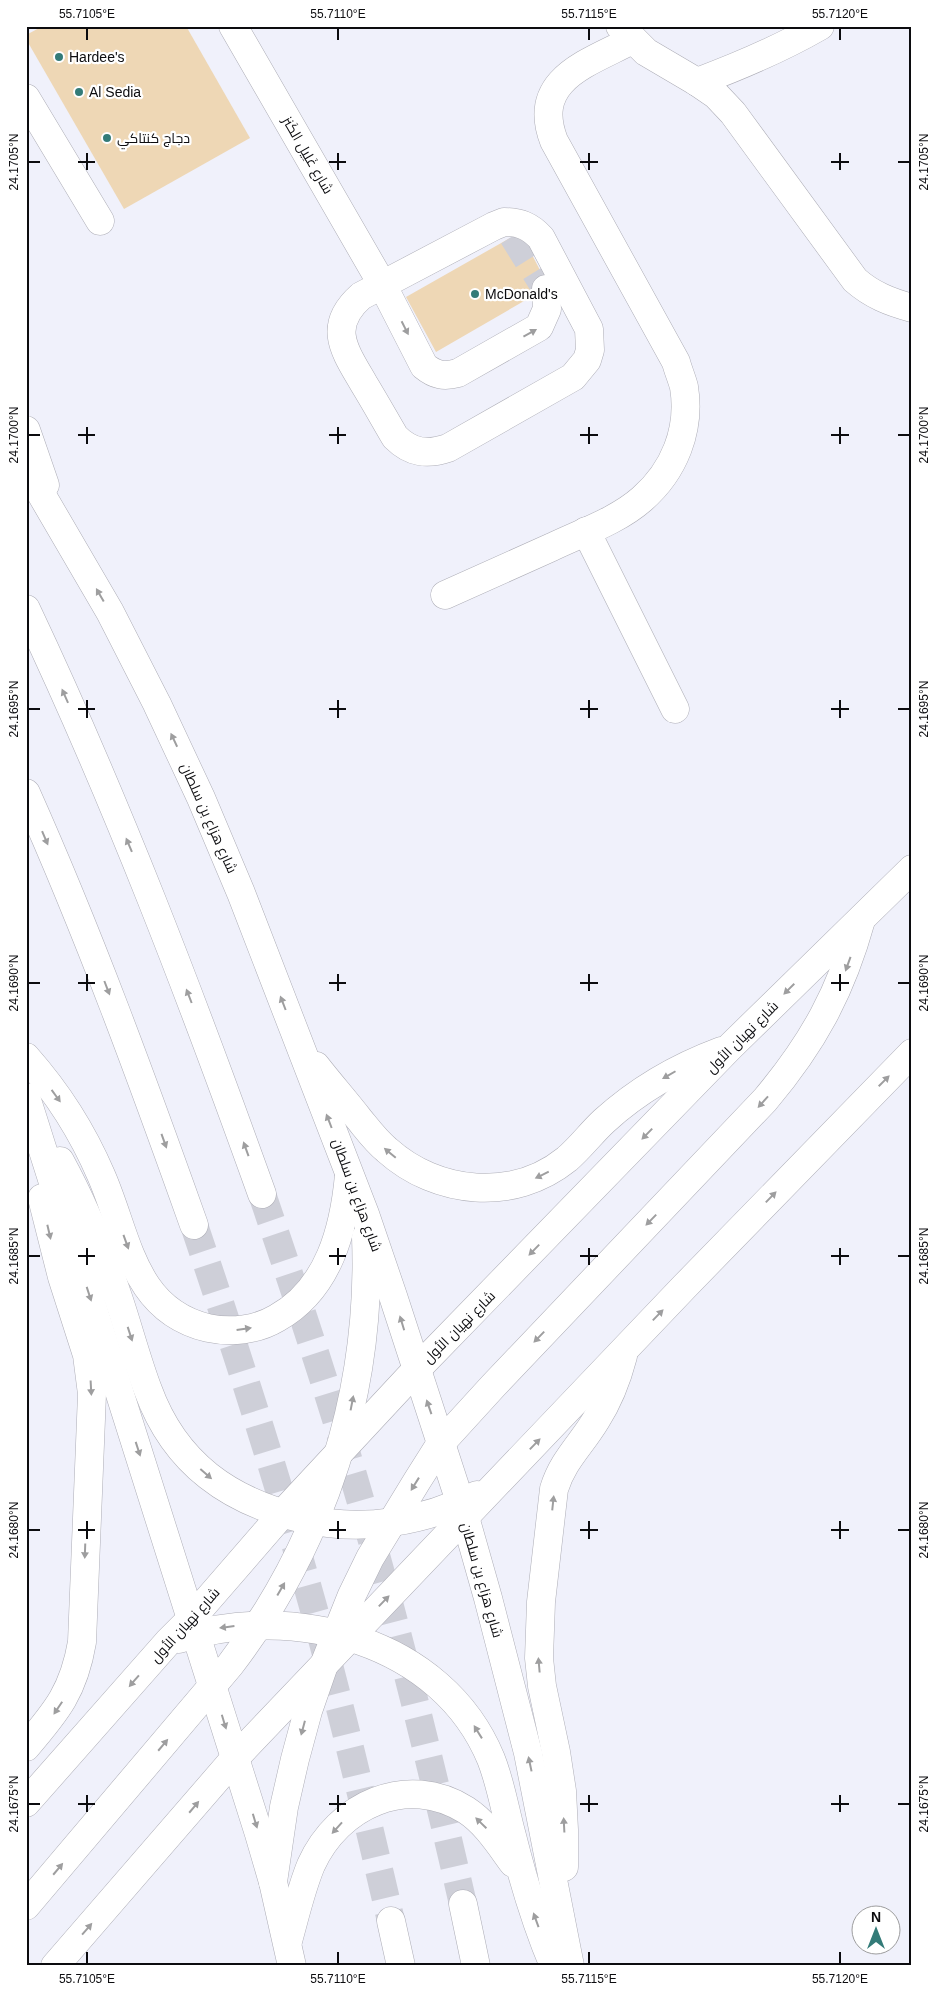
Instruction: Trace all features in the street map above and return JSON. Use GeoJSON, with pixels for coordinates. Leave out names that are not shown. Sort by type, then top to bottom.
{"type":"FeatureCollection","features":[{"type":"Feature","properties":{"kind":"main road","name":"شارع غَلِيل الكَنز"},"geometry":{"type":"LineString","coordinates":[[233,26],[382,284],[424,366],[440,376],[449,376],[458,373],[539,328],[547,309],[546,289]]}},
{"type":"Feature","properties":{"kind":"main road"},"geometry":{"type":"LineString","coordinates":[[697,82],[750,62],[785,46],[820,26]]}},
{"type":"Feature","properties":{"kind":"main road"},"geometry":{"type":"LineString","coordinates":[[445,595],[586,531],[641,500],[659,482],[673,460],[682,437],[686,412],[684,386],[676,362],[554,141],[549,128],[547,113],[550,99],[557,86],[566,76],[626,33],[661,62],[716,95],[733,113],[855,280],[880,298],[912,308]]}},
{"type":"Feature","properties":{"kind":"main road"},"geometry":{"type":"LineString","coordinates":[[26,98],[100,221]]}},
{"type":"Feature","properties":{"kind":"main road"},"geometry":{"type":"LineString","coordinates":[[504,222],[514,222],[534,230],[541,238],[589,328],[590,350],[587,360],[573,377],[448,448],[426,453],[414,451],[404,446],[396,438],[344,349],[341,326],[345,314],[361,296],[382,284],[504,231],[504,222]]}},
{"type":"Feature","properties":{"kind":"main road"},"geometry":{"type":"LineString","coordinates":[[26,430],[58,522]]}},
{"type":"Feature","properties":{"kind":"main road","name":"شارع هزاع بن سلطان"},"geometry":{"type":"LineString","coordinates":[[26,468],[110,612],[157,704],[201,798],[241,893],[365,1214],[441,1444],[488,1598],[528,1753],[570,1966]]}},
{"type":"Feature","properties":{"kind":"main road"},"geometry":{"type":"LineString","coordinates":[[586,531],[675,709]]}},
{"type":"Feature","properties":{"kind":"main road"},"geometry":{"type":"LineString","coordinates":[[26,609],[93,759],[153,903],[210,1048],[262,1194]]}},
{"type":"Feature","properties":{"kind":"main road"},"geometry":{"type":"LineString","coordinates":[[26,793],[89,943],[143,1083],[194,1224]]}},
{"type":"Feature","properties":{"kind":"main road","name":"شارع نهيان الأول"},"geometry":{"type":"LineString","coordinates":[[26,1804],[168,1642],[193,1626],[282,1514],[416,1370],[729,1048],[912,869]]}},
{"type":"Feature","properties":{"kind":"main road"},"geometry":{"type":"LineString","coordinates":[[343,1635],[352,1595],[390,1523],[441,1444],[493,1386],[758,1108],[788,1074],[808,1045],[840,984],[862,918]]}},
{"type":"Feature","properties":{"kind":"main road"},"geometry":{"type":"LineString","coordinates":[[301,1048],[374,1138],[401,1162],[416,1172],[449,1184],[471,1188],[492,1188],[512,1186],[532,1180],[552,1170],[568,1158],[603,1122],[626,1102],[650,1086],[702,1058],[729,1048]]}},
{"type":"Feature","properties":{"kind":"main road"},"geometry":{"type":"LineString","coordinates":[[55,1966],[235,1758],[324,1665],[343,1635],[462,1510],[493,1486],[912,1053]]}},
{"type":"Feature","properties":{"kind":"main road"},"geometry":{"type":"LineString","coordinates":[[26,1057],[60,1101],[82,1137],[101,1175],[132,1258],[144,1284],[162,1306],[194,1325],[231,1331],[250,1328],[268,1323],[285,1314],[300,1302],[325,1267],[336,1245],[343,1221],[349,1172]]}},
{"type":"Feature","properties":{"kind":"main road"},"geometry":{"type":"LineString","coordinates":[[29,1106],[74,1186],[91,1223],[106,1261],[148,1391],[159,1416],[173,1439],[190,1460],[210,1478],[257,1505],[282,1514],[315,1521],[341,1524],[390,1523],[462,1510]]}},
{"type":"Feature","properties":{"kind":"main road"},"geometry":{"type":"LineString","coordinates":[[29,1106],[213,1685],[273,1882],[290,1954]]}},
{"type":"Feature","properties":{"kind":"main road"},"geometry":{"type":"LineString","coordinates":[[26,1747],[56,1711],[66,1695],[79,1660],[82,1642],[92,1394],[87,1355],[62,1277],[41,1197],[29,1106]]}},
{"type":"Feature","properties":{"kind":"main road"},"geometry":{"type":"LineString","coordinates":[[26,1906],[213,1685],[259,1624],[280,1592],[315,1521],[340,1451],[351,1410],[364,1326],[365,1214]]}},
{"type":"Feature","properties":{"kind":"main road"},"geometry":{"type":"LineString","coordinates":[[560,1909],[564,1869],[562,1790],[542,1686],[539,1658],[539,1621],[554,1489],[564,1464],[595,1422],[608,1399],[618,1375],[624,1350]]}},
{"type":"Feature","properties":{"kind":"main road"},"geometry":{"type":"LineString","coordinates":[[193,1626],[216,1628],[259,1624],[286,1625],[343,1635],[375,1646],[418,1670],[436,1683],[469,1718],[482,1739],[492,1761],[522,1875],[554,1966]]}},
{"type":"Feature","properties":{"kind":"main road"},"geometry":{"type":"LineString","coordinates":[[273,1882],[284,1807],[294,1759],[324,1665]]}},
{"type":"Feature","properties":{"kind":"main road"},"geometry":{"type":"LineString","coordinates":[[290,1954],[312,1864],[327,1840],[351,1815],[365,1805],[382,1798],[399,1794],[417,1794],[434,1796],[451,1802],[481,1821],[522,1875]]}},
{"type":"Feature","properties":{"kind":"main road"},"geometry":{"type":"LineString","coordinates":[[463,1904],[476,1966]]}},
{"type":"Feature","properties":{"kind":"main road"},"geometry":{"type":"LineString","coordinates":[[391,1921],[400,1966]]}},
{"type":"Feature","properties":{"kind":"building"},"geometry":{"type":"Polygon","coordinates":[[[43,26],[186,26],[250,138],[124,209],[26,39],[26,35],[43,26]]]}},
{"type":"Feature","properties":{"kind":"building","name":"McDonald's"},"geometry":{"type":"Polygon","coordinates":[[[510,238],[521,241],[528,247],[542,274],[537,276],[532,282],[531,297],[436,352],[406,297],[510,238]]]}},
{"type":"Feature","properties":{"kind":"tunnel"},"geometry":{"type":"LineString","coordinates":[[513,236],[546,289]]}},
{"type":"Feature","properties":{"kind":"tunnel"},"geometry":{"type":"LineString","coordinates":[[262,1194],[320,1370],[368,1528],[411,1689],[463,1904]]}},
{"type":"Feature","properties":{"kind":"tunnel"},"geometry":{"type":"LineString","coordinates":[[194,1225],[261,1431],[322,1639],[391,1921]]}},
{"type":"Feature","properties":{"kind":"place","name":"Hardee's"},"geometry":{"type":"Point","coordinates":[59,57]}},
{"type":"Feature","properties":{"kind":"place","name":"Al Sedia"},"geometry":{"type":"Point","coordinates":[79,92]}},
{"type":"Feature","properties":{"kind":"place","name":"دجاج كنتاكي"},"geometry":{"type":"Point","coordinates":[107,138]}},
{"type":"Feature","properties":{"kind":"place","name":"McDonald's"},"geometry":{"type":"Point","coordinates":[475,294]}}]}
